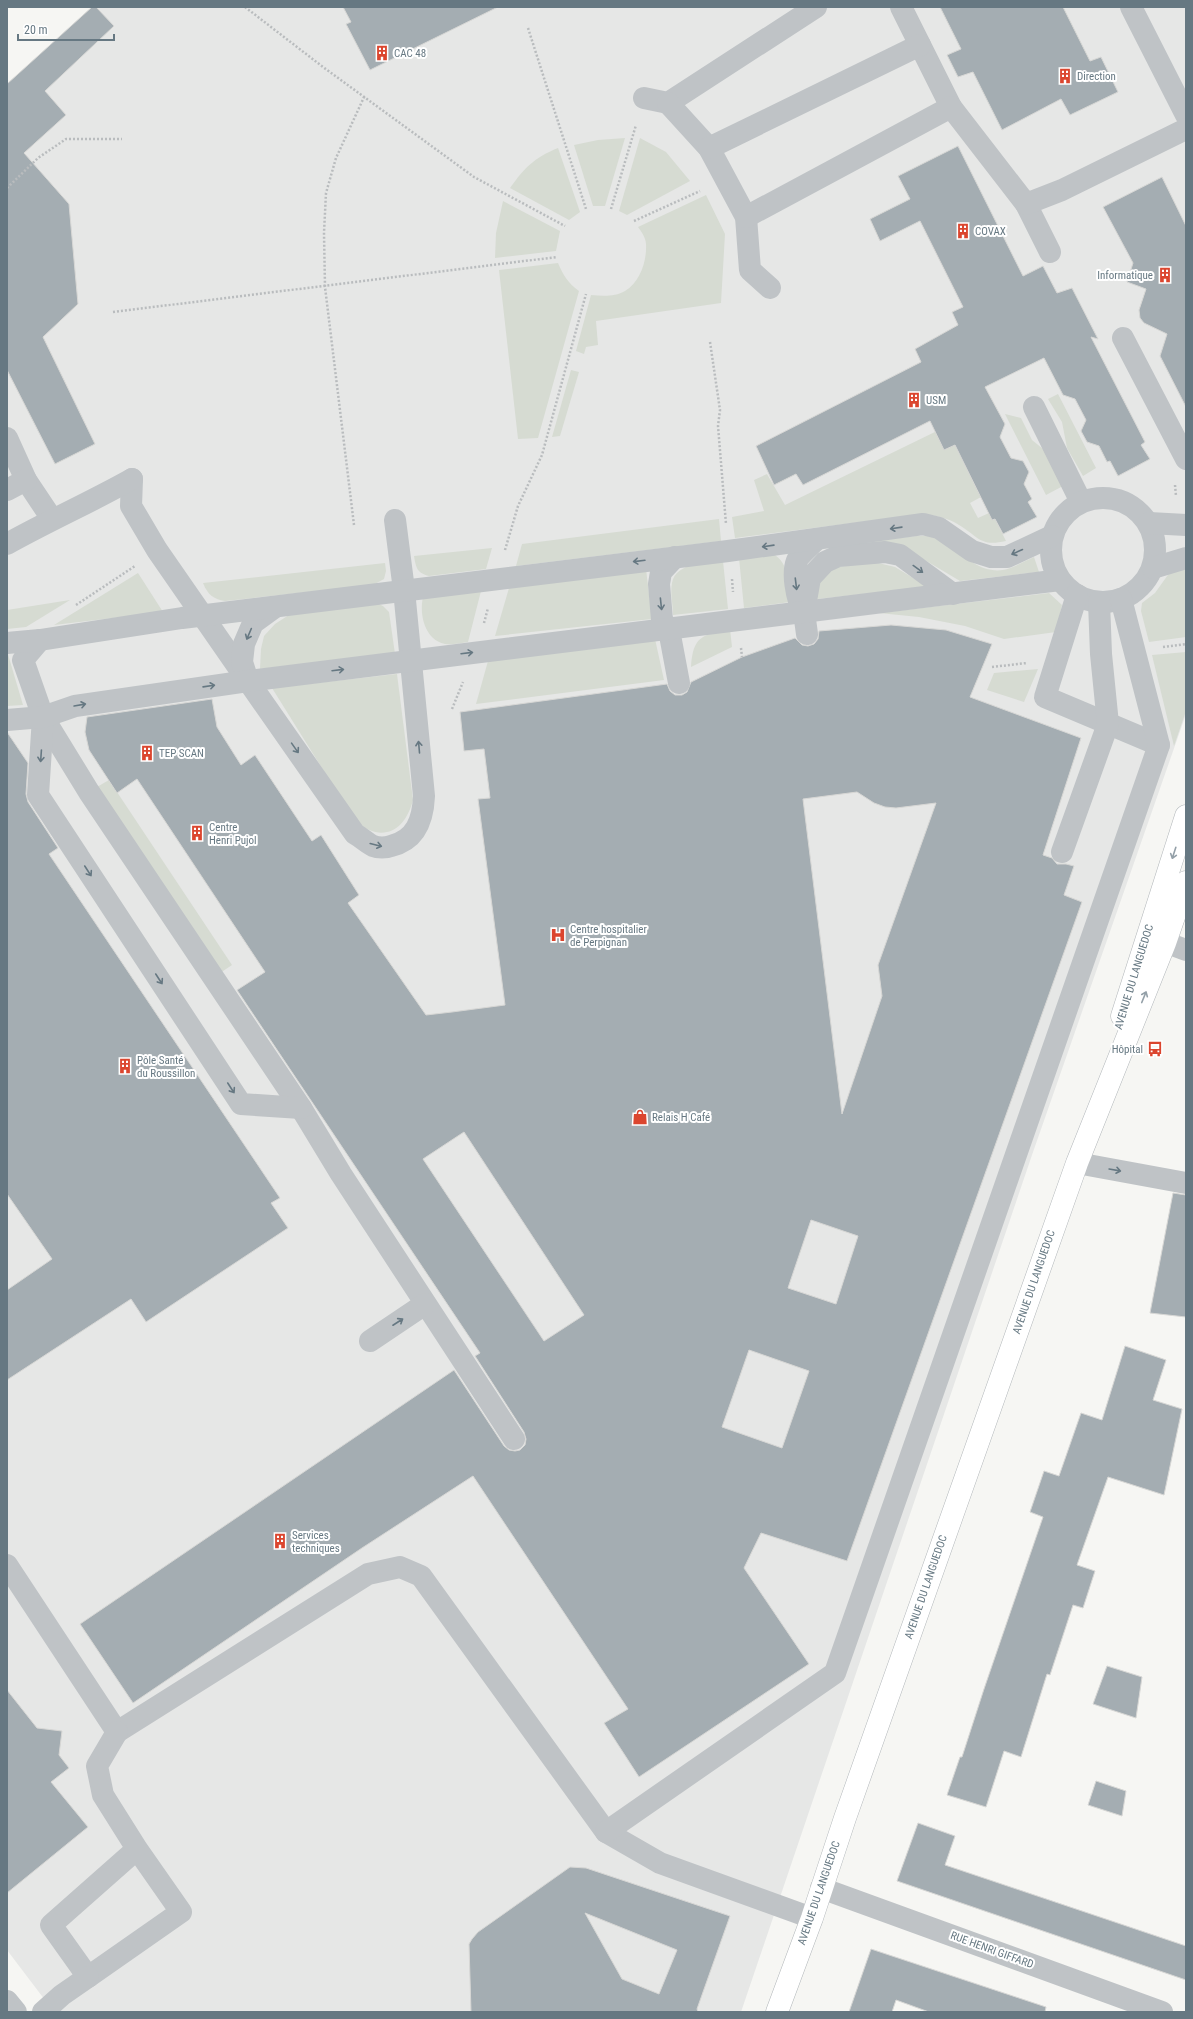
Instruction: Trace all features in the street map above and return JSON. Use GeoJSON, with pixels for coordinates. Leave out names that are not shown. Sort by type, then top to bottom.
{"type":"FeatureCollection","features":[{"type":"Feature","properties":{"kind":"main road","name":"AVENUE DU LANGUEDOC"},"geometry":{"type":"LineString","coordinates":[[777,2012],[812,1918],[821,1888],[1156,939],[1186,816]]}},
{"type":"Feature","properties":{"kind":"main road","name":"AVENUE DU LANGUEDOC"},"geometry":{"type":"LineString","coordinates":[[1156,939],[1186,882]]}},
{"type":"Feature","properties":{"kind":"street"},"geometry":{"type":"LineString","coordinates":[[668,102],[816,7]]}},
{"type":"Feature","properties":{"kind":"street"},"geometry":{"type":"LineString","coordinates":[[901,7],[951,107],[1026,204],[1050,252]]}},
{"type":"Feature","properties":{"kind":"street"},"geometry":{"type":"LineString","coordinates":[[1131,7],[1186,115]]}},
{"type":"Feature","properties":{"kind":"street"},"geometry":{"type":"LineString","coordinates":[[709,148],[920,45]]}},
{"type":"Feature","properties":{"kind":"street"},"geometry":{"type":"LineString","coordinates":[[644,98],[668,102],[709,148],[746,217],[750,270],[770,288]]}},
{"type":"Feature","properties":{"kind":"street"},"geometry":{"type":"LineString","coordinates":[[746,217],[951,107]]}},
{"type":"Feature","properties":{"kind":"street"},"geometry":{"type":"LineString","coordinates":[[1026,204],[1062,190],[1186,129]]}},
{"type":"Feature","properties":{"kind":"street"},"geometry":{"type":"LineString","coordinates":[[1123,338],[1186,459]]}},
{"type":"Feature","properties":{"kind":"street"},"geometry":{"type":"LineString","coordinates":[[1034,406],[1081,502]]}},
{"type":"Feature","properties":{"kind":"street"},"geometry":{"type":"LineString","coordinates":[[7,438],[26,480],[52,518]]}},
{"type":"Feature","properties":{"kind":"street"},"geometry":{"type":"LineString","coordinates":[[7,544],[52,518],[98,498],[132,479],[131,506],[157,550],[355,834],[374,846],[387,847],[403,843],[415,831],[423,811],[424,796],[404,590],[395,520]]}},
{"type":"Feature","properties":{"kind":"street"},"geometry":{"type":"LineString","coordinates":[[7,490],[26,480]]}},
{"type":"Feature","properties":{"kind":"street"},"geometry":{"type":"LineString","coordinates":[[1108,497],[1122,500],[1134,507],[1149,524],[1155,545],[1153,568],[1146,581],[1135,592],[1121,599],[1110,602],[1099,602],[1077,595],[1060,580],[1054,566],[1051,551],[1052,536],[1059,522],[1068,511],[1081,502],[1094,498],[1108,497]]}},
{"type":"Feature","properties":{"kind":"street"},"geometry":{"type":"LineString","coordinates":[[7,643],[40,640],[203,616],[404,590],[728,551],[923,524],[939,528],[972,551],[991,557],[1007,557],[1052,536]]}},
{"type":"Feature","properties":{"kind":"street"},"geometry":{"type":"LineString","coordinates":[[1149,524],[1186,525]]}},
{"type":"Feature","properties":{"kind":"street"},"geometry":{"type":"LineString","coordinates":[[804,612],[798,602],[795,576],[798,558],[817,539]]}},
{"type":"Feature","properties":{"kind":"street"},"geometry":{"type":"LineString","coordinates":[[807,634],[804,612],[810,578],[825,562],[838,556],[885,552],[900,555],[952,594]]}},
{"type":"Feature","properties":{"kind":"street"},"geometry":{"type":"LineString","coordinates":[[675,557],[661,572],[659,584],[662,620],[669,630],[679,683]]}},
{"type":"Feature","properties":{"kind":"street"},"geometry":{"type":"LineString","coordinates":[[1153,568],[1186,558]]}},
{"type":"Feature","properties":{"kind":"street"},"geometry":{"type":"LineString","coordinates":[[7,720],[43,717],[75,706],[248,681],[475,652],[669,630],[737,620],[1060,580]]}},
{"type":"Feature","properties":{"kind":"street"},"geometry":{"type":"LineString","coordinates":[[1077,595],[1045,697],[1159,746]]}},
{"type":"Feature","properties":{"kind":"street"},"geometry":{"type":"LineString","coordinates":[[606,1832],[836,1673],[1159,746],[1121,599]]}},
{"type":"Feature","properties":{"kind":"street"},"geometry":{"type":"LineString","coordinates":[[1062,852],[1108,724],[1101,654],[1099,602]]}},
{"type":"Feature","properties":{"kind":"street"},"geometry":{"type":"LineString","coordinates":[[248,681],[242,662],[244,644],[253,623],[275,607]]}},
{"type":"Feature","properties":{"kind":"street"},"geometry":{"type":"LineString","coordinates":[[40,640],[22,660],[43,717],[88,792],[301,1108],[341,1174],[514,1439]]}},
{"type":"Feature","properties":{"kind":"street"},"geometry":{"type":"LineString","coordinates":[[43,717],[38,795],[241,1104],[301,1108]]}},
{"type":"Feature","properties":{"kind":"street"},"geometry":{"type":"LineString","coordinates":[[1156,939],[1186,950]]}},
{"type":"Feature","properties":{"kind":"street"},"geometry":{"type":"LineString","coordinates":[[1077,1163],[1186,1183]]}},
{"type":"Feature","properties":{"kind":"street"},"geometry":{"type":"LineString","coordinates":[[370,1340],[425,1304]]}},
{"type":"Feature","properties":{"kind":"street"},"geometry":{"type":"LineString","coordinates":[[7,1565],[117,1732]]}},
{"type":"Feature","properties":{"kind":"street"},"geometry":{"type":"LineString","coordinates":[[43,2012],[62,1995],[181,1912],[137,1849],[103,1795],[97,1766],[117,1732],[368,1574],[400,1566],[421,1576],[606,1832],[660,1864],[812,1918]]}},
{"type":"Feature","properties":{"kind":"street"},"geometry":{"type":"LineString","coordinates":[[88,1977],[51,1926],[137,1849]]}},
{"type":"Feature","properties":{"kind":"street","name":"RUE HENRI GIFFARD"},"geometry":{"type":"LineString","coordinates":[[821,1888],[1162,2012]]}},
{"type":"Feature","properties":{"kind":"street"},"geometry":{"type":"LineString","coordinates":[[7,2001],[16,2012]]}},
{"type":"Feature","properties":{"kind":"path"},"geometry":{"type":"LineString","coordinates":[[245,7],[323,67],[365,95],[474,177],[565,226]]}},
{"type":"Feature","properties":{"kind":"path"},"geometry":{"type":"LineString","coordinates":[[528,28],[586,209]]}},
{"type":"Feature","properties":{"kind":"path"},"geometry":{"type":"LineString","coordinates":[[354,525],[325,287],[324,233],[326,193],[336,158],[365,95]]}},
{"type":"Feature","properties":{"kind":"path"},"geometry":{"type":"LineString","coordinates":[[611,209],[644,98]]}},
{"type":"Feature","properties":{"kind":"path"},"geometry":{"type":"LineString","coordinates":[[7,188],[38,158],[66,139],[122,139]]}},
{"type":"Feature","properties":{"kind":"path"},"geometry":{"type":"LineString","coordinates":[[634,221],[726,179]]}},
{"type":"Feature","properties":{"kind":"path"},"geometry":{"type":"LineString","coordinates":[[113,312],[325,287],[557,257]]}},
{"type":"Feature","properties":{"kind":"path"},"geometry":{"type":"LineString","coordinates":[[452,709],[475,652],[518,506],[542,455],[586,294]]}},
{"type":"Feature","properties":{"kind":"path"},"geometry":{"type":"LineString","coordinates":[[710,342],[720,410],[718,426],[728,551],[742,657]]}},
{"type":"Feature","properties":{"kind":"shaded area","name":"Centre hospitalier de Perpignan"},"geometry":{"type":"Polygon","coordinates":[[[99,7],[1186,7],[1186,714],[1032,1155],[741,2012],[54,2012],[7,1950],[7,90],[99,7]]]}},
{"type":"Feature","properties":{"kind":"shaded area"},"geometry":{"type":"Polygon","coordinates":[[[625,138],[605,206],[593,206],[574,145],[598,140],[625,138]]]}},
{"type":"Feature","properties":{"kind":"shaded area"},"geometry":{"type":"Polygon","coordinates":[[[640,138],[666,152],[690,181],[627,215],[619,211],[640,138]]]}},
{"type":"Feature","properties":{"kind":"shaded area"},"geometry":{"type":"Polygon","coordinates":[[[558,148],[580,212],[569,220],[510,188],[520,174],[531,164],[542,156],[558,148]]]}},
{"type":"Feature","properties":{"kind":"shaded area"},"geometry":{"type":"Polygon","coordinates":[[[706,195],[725,234],[721,303],[596,321],[598,345],[586,347],[584,354],[576,351],[591,295],[608,296],[621,293],[635,282],[642,270],[646,251],[646,242],[638,227],[706,195]]]}},
{"type":"Feature","properties":{"kind":"shaded area"},"geometry":{"type":"Polygon","coordinates":[[[503,201],[560,231],[556,251],[495,258],[496,233],[503,201]]]}},
{"type":"Feature","properties":{"kind":"shaded area"},"geometry":{"type":"Polygon","coordinates":[[[558,263],[566,278],[579,291],[538,438],[518,439],[499,270],[558,263]]]}},
{"type":"Feature","properties":{"kind":"shaded area"},"geometry":{"type":"Polygon","coordinates":[[[571,370],[579,372],[560,436],[552,437],[571,370]]]}},
{"type":"Feature","properties":{"kind":"shaded area"},"geometry":{"type":"Polygon","coordinates":[[[1058,394],[1096,468],[1083,476],[1067,448],[1062,422],[1048,399],[1058,394]]]}},
{"type":"Feature","properties":{"kind":"shaded area"},"geometry":{"type":"Polygon","coordinates":[[[1005,414],[1021,418],[1032,440],[1048,453],[1063,486],[1046,495],[1005,414]]]}},
{"type":"Feature","properties":{"kind":"shaded area"},"geometry":{"type":"Polygon","coordinates":[[[941,429],[955,445],[981,497],[970,503],[978,518],[989,513],[995,519],[1006,541],[997,543],[985,542],[951,521],[924,514],[735,538],[732,517],[764,511],[754,480],[767,474],[785,505],[941,429]]]}},
{"type":"Feature","properties":{"kind":"shaded area"},"geometry":{"type":"Polygon","coordinates":[[[719,519],[721,541],[516,566],[522,544],[719,519]]]}},
{"type":"Feature","properties":{"kind":"shaded area"},"geometry":{"type":"Polygon","coordinates":[[[916,536],[935,537],[944,541],[975,564],[992,570],[1007,569],[1034,557],[1039,572],[960,581],[903,547],[842,545],[916,536]]]}},
{"type":"Feature","properties":{"kind":"shaded area"},"geometry":{"type":"Polygon","coordinates":[[[492,548],[486,569],[429,576],[420,572],[414,556],[492,548]]]}},
{"type":"Feature","properties":{"kind":"shaded area"},"geometry":{"type":"Polygon","coordinates":[[[773,554],[783,563],[787,575],[790,602],[744,608],[739,558],[773,554]]]}},
{"type":"Feature","properties":{"kind":"shaded area"},"geometry":{"type":"Polygon","coordinates":[[[723,561],[728,609],[673,615],[671,587],[675,576],[679,571],[686,567],[701,563],[723,561]]]}},
{"type":"Feature","properties":{"kind":"shaded area"},"geometry":{"type":"Polygon","coordinates":[[[874,562],[895,567],[928,587],[817,599],[817,586],[830,568],[874,562]]]}},
{"type":"Feature","properties":{"kind":"shaded area"},"geometry":{"type":"Polygon","coordinates":[[[385,563],[386,571],[384,579],[373,585],[225,601],[211,596],[203,583],[385,563]]]}},
{"type":"Feature","properties":{"kind":"shaded area"},"geometry":{"type":"Polygon","coordinates":[[[646,569],[652,619],[495,636],[509,588],[646,569]]]}},
{"type":"Feature","properties":{"kind":"shaded area"},"geometry":{"type":"Polygon","coordinates":[[[1186,569],[1186,637],[1149,642],[1141,611],[1142,603],[1155,593],[1170,572],[1186,569]]]}},
{"type":"Feature","properties":{"kind":"shaded area"},"geometry":{"type":"Polygon","coordinates":[[[138,573],[163,612],[54,625],[138,573]]]}},
{"type":"Feature","properties":{"kind":"shaded area"},"geometry":{"type":"Polygon","coordinates":[[[481,591],[468,642],[445,644],[438,642],[433,638],[428,632],[423,619],[423,597],[481,591]]]}},
{"type":"Feature","properties":{"kind":"shaded area"},"geometry":{"type":"Polygon","coordinates":[[[1049,593],[1062,605],[1056,632],[1004,639],[965,626],[919,617],[879,613],[1049,593]]]}},
{"type":"Feature","properties":{"kind":"shaded area"},"geometry":{"type":"Polygon","coordinates":[[[70,600],[26,627],[7,629],[7,610],[70,600]]]}},
{"type":"Feature","properties":{"kind":"shaded area"},"geometry":{"type":"Polygon","coordinates":[[[376,603],[383,606],[389,612],[395,654],[260,669],[261,649],[264,636],[275,624],[292,613],[376,603]]]}},
{"type":"Feature","properties":{"kind":"shaded area"},"geometry":{"type":"Polygon","coordinates":[[[730,629],[732,647],[691,667],[694,649],[701,639],[706,635],[730,629]]]}},
{"type":"Feature","properties":{"kind":"shaded area"},"geometry":{"type":"Polygon","coordinates":[[[655,639],[664,680],[476,704],[488,661],[655,639]]]}},
{"type":"Feature","properties":{"kind":"shaded area"},"geometry":{"type":"Polygon","coordinates":[[[7,651],[23,705],[7,706],[7,651]]]}},
{"type":"Feature","properties":{"kind":"shaded area"},"geometry":{"type":"Polygon","coordinates":[[[1186,652],[1186,711],[1174,746],[1152,655],[1186,652]]]}},
{"type":"Feature","properties":{"kind":"shaded area"},"geometry":{"type":"Polygon","coordinates":[[[1038,669],[1024,702],[987,690],[994,673],[1038,669]]]}},
{"type":"Feature","properties":{"kind":"shaded area"},"geometry":{"type":"Polygon","coordinates":[[[397,674],[413,800],[404,820],[398,826],[391,831],[383,833],[374,832],[355,821],[272,688],[397,674]]]}},
{"type":"Feature","properties":{"kind":"shaded area"},"geometry":{"type":"Polygon","coordinates":[[[109,780],[232,965],[220,973],[97,787],[109,780]]]}},
{"type":"Feature","properties":{"kind":"building"},"geometry":{"type":"Polygon","coordinates":[[[92,7],[96,7],[114,26],[45,91],[66,115],[24,153],[69,204],[78,304],[43,337],[95,444],[55,464],[7,370],[7,84],[92,7]]]}},
{"type":"Feature","properties":{"kind":"building","name":"CAC 48"},"geometry":{"type":"Polygon","coordinates":[[[343,7],[498,7],[370,70],[346,24],[351,22],[343,7]]]}},
{"type":"Feature","properties":{"kind":"building","name":"Direction"},"geometry":{"type":"Polygon","coordinates":[[[940,7],[1063,7],[1090,61],[1101,57],[1118,92],[1070,115],[1061,99],[1002,130],[973,72],[958,77],[947,55],[961,49],[940,7]]]}},
{"type":"Feature","properties":{"kind":"building","name":"USM"},"geometry":{"type":"Polygon","coordinates":[[[958,146],[1023,276],[1043,266],[1057,293],[1072,288],[1098,339],[1091,337],[1145,442],[1141,445],[1150,459],[1118,476],[1110,461],[1107,462],[1099,446],[1087,442],[1081,431],[1086,420],[1075,399],[1063,395],[1044,358],[985,387],[1005,424],[1000,437],[1011,458],[1023,461],[1029,472],[1024,484],[1032,499],[1028,502],[1037,517],[1003,534],[995,519],[992,520],[955,445],[944,450],[930,421],[803,485],[796,474],[774,485],[756,446],[921,362],[915,349],[958,325],[952,312],[963,307],[920,221],[880,241],[870,219],[910,199],[898,176],[958,146]]]}},
{"type":"Feature","properties":{"kind":"building","name":"Informatique"},"geometry":{"type":"Polygon","coordinates":[[[1162,177],[1186,226],[1186,407],[1160,356],[1167,334],[1144,323],[1140,318],[1139,310],[1146,289],[1127,282],[1133,263],[1103,207],[1162,177]]]}},
{"type":"Feature","properties":{"kind":"building"},"geometry":{"type":"Polygon","coordinates":[[[891,625],[946,630],[992,644],[970,697],[1081,738],[1043,855],[1052,858],[1057,864],[1074,866],[1064,895],[1082,902],[847,1561],[761,1533],[744,1568],[809,1664],[639,1777],[604,1723],[628,1709],[473,1476],[362,1548],[133,1703],[80,1624],[454,1370],[504,1446],[509,1450],[520,1450],[525,1445],[526,1439],[524,1432],[475,1356],[480,1353],[237,990],[265,972],[137,779],[117,793],[89,750],[85,732],[87,717],[212,699],[217,727],[241,765],[255,755],[312,841],[321,835],[359,895],[348,903],[426,1015],[452,1012],[505,1005],[478,799],[490,798],[484,749],[464,751],[460,712],[667,684],[670,691],[675,695],[682,695],[687,692],[691,682],[742,657],[795,638],[802,645],[808,646],[814,644],[818,639],[819,631],[891,625]],[[857,792],[803,799],[842,1114],[882,996],[878,965],[936,803],[896,808],[885,807],[874,803],[857,792]],[[464,1132],[423,1159],[544,1341],[584,1315],[464,1132]],[[811,1220],[788,1288],[836,1304],[858,1236],[811,1220]],[[749,1350],[722,1427],[782,1448],[809,1371],[749,1350]]]}},
{"type":"Feature","properties":{"kind":"building","name":"Pôle Santé du Roussillon"},"geometry":{"type":"Polygon","coordinates":[[[7,732],[28,763],[26,794],[28,802],[58,848],[49,854],[280,1198],[271,1203],[288,1228],[146,1322],[131,1299],[7,1380],[7,1290],[52,1259],[7,1194],[7,732]]]}},
{"type":"Feature","properties":{"kind":"building"},"geometry":{"type":"Polygon","coordinates":[[[1173,1193],[1186,1195],[1186,1317],[1150,1313],[1173,1193]]]}},
{"type":"Feature","properties":{"kind":"building"},"geometry":{"type":"Polygon","coordinates":[[[1125,1346],[1166,1360],[1153,1400],[1182,1409],[1164,1495],[1108,1477],[1077,1565],[1095,1571],[1083,1608],[1073,1605],[1050,1675],[1047,1674],[1021,1757],[1004,1751],[986,1807],[947,1795],[960,1757],[962,1757],[1043,1517],[1030,1512],[1044,1471],[1059,1476],[1081,1413],[1102,1420],[1125,1346]]]}},
{"type":"Feature","properties":{"kind":"building"},"geometry":{"type":"Polygon","coordinates":[[[1107,1666],[1142,1677],[1136,1718],[1093,1704],[1107,1666]]]}},
{"type":"Feature","properties":{"kind":"building"},"geometry":{"type":"Polygon","coordinates":[[[7,1690],[37,1728],[62,1731],[59,1755],[69,1768],[51,1782],[88,1827],[7,1893],[7,1690]]]}},
{"type":"Feature","properties":{"kind":"building"},"geometry":{"type":"Polygon","coordinates":[[[1096,1781],[1126,1791],[1122,1816],[1088,1805],[1096,1781]]]}},
{"type":"Feature","properties":{"kind":"building"},"geometry":{"type":"Polygon","coordinates":[[[918,1823],[955,1836],[945,1865],[1186,1946],[1186,1980],[897,1881],[918,1823]]]}},
{"type":"Feature","properties":{"kind":"building"},"geometry":{"type":"Polygon","coordinates":[[[570,1867],[586,1868],[730,1916],[697,2009],[698,2012],[471,2012],[469,1944],[478,1932],[570,1867]],[[585,1913],[622,1979],[659,1994],[677,1950],[585,1913]]]}},
{"type":"Feature","properties":{"kind":"building"},"geometry":{"type":"Polygon","coordinates":[[[871,1949],[1046,2007],[1045,2012],[929,2012],[896,2000],[892,2012],[849,2012],[871,1949]]]}},
{"type":"Feature","properties":{"kind":"place","name":"CAC 48"},"geometry":{"type":"Point","coordinates":[382,53]}},
{"type":"Feature","properties":{"kind":"place","name":"Direction"},"geometry":{"type":"Point","coordinates":[1065,76]}},
{"type":"Feature","properties":{"kind":"place","name":"COVAX"},"geometry":{"type":"Point","coordinates":[963,231]}},
{"type":"Feature","properties":{"kind":"place","name":"Informatique"},"geometry":{"type":"Point","coordinates":[1165,275]}},
{"type":"Feature","properties":{"kind":"place","name":"USM"},"geometry":{"type":"Point","coordinates":[914,400]}},
{"type":"Feature","properties":{"kind":"place","name":"TEP SCAN"},"geometry":{"type":"Point","coordinates":[147,753]}},
{"type":"Feature","properties":{"kind":"place","name":"Centre Henri Pujol"},"geometry":{"type":"Point","coordinates":[197,833]}},
{"type":"Feature","properties":{"kind":"place","name":"Centre hospitalier de Perpignan"},"geometry":{"type":"Point","coordinates":[558,935]}},
{"type":"Feature","properties":{"kind":"place","name":"Hôpital"},"geometry":{"type":"Point","coordinates":[1155,1049]}},
{"type":"Feature","properties":{"kind":"place","name":"Pôle Santé du Roussillon"},"geometry":{"type":"Point","coordinates":[125,1066]}},
{"type":"Feature","properties":{"kind":"place","name":"Relais H Café"},"geometry":{"type":"Point","coordinates":[640,1117]}},
{"type":"Feature","properties":{"kind":"place","name":"Services techniques"},"geometry":{"type":"Point","coordinates":[280,1541]}}]}
